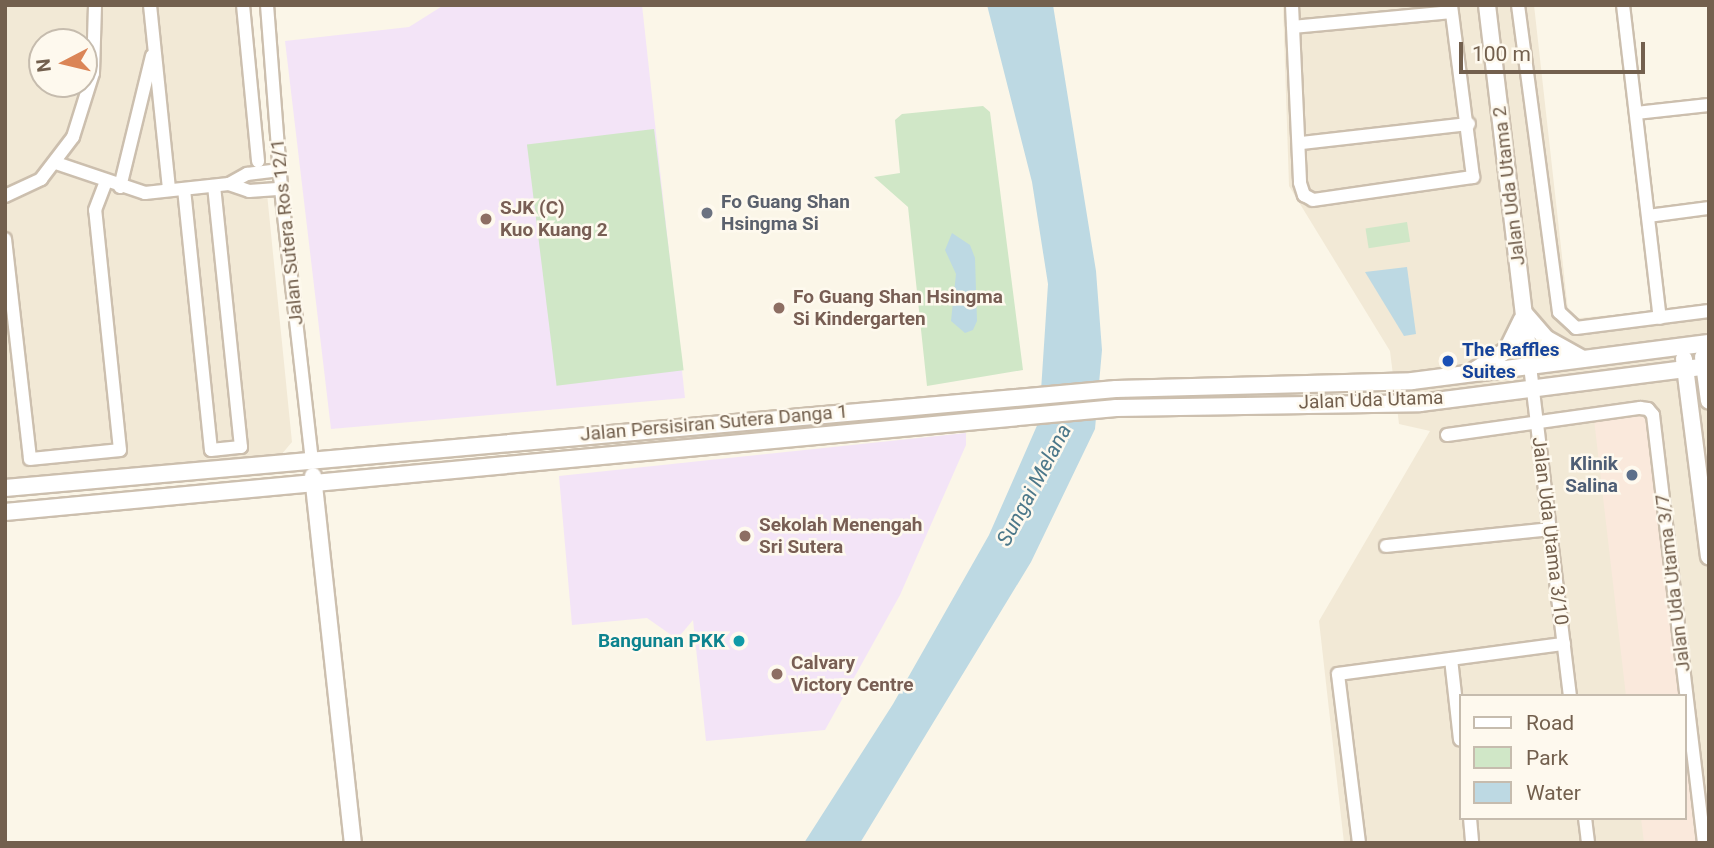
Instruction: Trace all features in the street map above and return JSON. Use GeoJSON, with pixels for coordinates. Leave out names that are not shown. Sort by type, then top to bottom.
{"type":"FeatureCollection","features":[{"type":"Feature","properties":{"kind":"main road","name":"Jalan Uda Utama 2"},"geometry":{"type":"LineString","coordinates":[[1487,5],[1530,366]]}},
{"type":"Feature","properties":{"kind":"main road"},"geometry":{"type":"LineString","coordinates":[[1467,374],[1507,350],[1524,313],[1547,339],[1583,359]]}},
{"type":"Feature","properties":{"kind":"main road"},"geometry":{"type":"LineString","coordinates":[[1705,343],[1709,398]]}},
{"type":"Feature","properties":{"kind":"main road","name":"Jalan Uda Utama"},"geometry":{"type":"LineString","coordinates":[[1116,389],[1412,381],[1705,343]]}},
{"type":"Feature","properties":{"kind":"main road"},"geometry":{"type":"LineString","coordinates":[[1683,346],[1709,556]]}},
{"type":"Feature","properties":{"kind":"main road","name":"Jalan Uda Utama"},"geometry":{"type":"LineString","coordinates":[[1116,408],[1420,402],[1707,366]]}},
{"type":"Feature","properties":{"kind":"main road"},"geometry":{"type":"LineString","coordinates":[[1648,373],[1665,378],[1689,397]]}},
{"type":"Feature","properties":{"kind":"main road","name":"Jalan Persisiran Sutera Danga 1"},"geometry":{"type":"LineString","coordinates":[[5,488],[1116,389]]}},
{"type":"Feature","properties":{"kind":"main road","name":"Jalan Persisiran Sutera Danga 1"},"geometry":{"type":"LineString","coordinates":[[5,512],[1116,408]]}},
{"type":"Feature","properties":{"kind":"main road"},"geometry":{"type":"LineString","coordinates":[[312,459],[352,843]]}},
{"type":"Feature","properties":{"kind":"street"},"geometry":{"type":"LineString","coordinates":[[5,196],[40,179],[56,163],[73,137],[93,73],[95,5]]}},
{"type":"Feature","properties":{"kind":"street"},"geometry":{"type":"LineString","coordinates":[[150,5],[169,190]]}},
{"type":"Feature","properties":{"kind":"street","name":"Jalan Sutera Ros 12/1"},"geometry":{"type":"LineString","coordinates":[[243,5],[258,161]]}},
{"type":"Feature","properties":{"kind":"street","name":"Jalan Sutera Ros 12/1"},"geometry":{"type":"LineString","coordinates":[[267,5],[281,189],[312,459]]}},
{"type":"Feature","properties":{"kind":"street"},"geometry":{"type":"LineString","coordinates":[[1292,5],[1293,27],[1301,143],[1300,183],[1304,195],[1313,200],[1473,177],[1451,9],[1293,27]]}},
{"type":"Feature","properties":{"kind":"street"},"geometry":{"type":"LineString","coordinates":[[1518,5],[1559,312],[1576,328],[1709,311]]}},
{"type":"Feature","properties":{"kind":"street"},"geometry":{"type":"LineString","coordinates":[[1623,5],[1660,318]]}},
{"type":"Feature","properties":{"kind":"street"},"geometry":{"type":"LineString","coordinates":[[120,187],[154,45]]}},
{"type":"Feature","properties":{"kind":"street"},"geometry":{"type":"LineString","coordinates":[[1636,114],[1709,105]]}},
{"type":"Feature","properties":{"kind":"street"},"geometry":{"type":"LineString","coordinates":[[1301,143],[1468,124]]}},
{"type":"Feature","properties":{"kind":"street"},"geometry":{"type":"LineString","coordinates":[[56,163],[120,187],[145,192],[229,184],[247,174],[280,170]]}},
{"type":"Feature","properties":{"kind":"street"},"geometry":{"type":"LineString","coordinates":[[5,239],[30,459],[120,450],[95,210],[106,182]]}},
{"type":"Feature","properties":{"kind":"street"},"geometry":{"type":"LineString","coordinates":[[229,184],[249,191],[281,189]]}},
{"type":"Feature","properties":{"kind":"street"},"geometry":{"type":"LineString","coordinates":[[184,189],[211,450],[241,447],[214,186]]}},
{"type":"Feature","properties":{"kind":"street"},"geometry":{"type":"LineString","coordinates":[[1648,216],[1709,208]]}},
{"type":"Feature","properties":{"kind":"street","name":"Jalan Uda Utama 3/10"},"geometry":{"type":"LineString","coordinates":[[1530,366],[1570,694]]}},
{"type":"Feature","properties":{"kind":"street","name":"Jalan Uda Utama 3/7"},"geometry":{"type":"LineString","coordinates":[[1537,422],[1648,408],[1653,415],[1704,843]]}},
{"type":"Feature","properties":{"kind":"street"},"geometry":{"type":"LineString","coordinates":[[1447,435],[1537,422]]}},
{"type":"Feature","properties":{"kind":"street"},"geometry":{"type":"LineString","coordinates":[[1386,546],[1550,529]]}},
{"type":"Feature","properties":{"kind":"street"},"geometry":{"type":"LineString","coordinates":[[1359,843],[1338,674],[1564,644]]}},
{"type":"Feature","properties":{"kind":"street"},"geometry":{"type":"LineString","coordinates":[[1451,659],[1458,721]]}},
{"type":"Feature","properties":{"kind":"street"},"geometry":{"type":"LineString","coordinates":[[1470,820],[1472,843]]}},
{"type":"Feature","properties":{"kind":"street"},"geometry":{"type":"LineString","coordinates":[[1585,820],[1588,843]]}},
{"type":"Feature","properties":{"kind":"shaded area"},"geometry":{"type":"Polygon","coordinates":[[[5,5],[248,5],[292,442],[281,455],[5,481],[5,5]]]}},
{"type":"Feature","properties":{"kind":"shaded area","name":"SJK (C) Kuo Kuang 2"},"geometry":{"type":"Polygon","coordinates":[[[444,5],[642,5],[685,398],[331,429],[285,41],[409,27],[444,5]]]}},
{"type":"Feature","properties":{"kind":"shaded area"},"geometry":{"type":"Polygon","coordinates":[[[1283,5],[1534,5],[1569,319],[1709,306],[1709,843],[1344,843],[1319,621],[1430,431],[1399,424],[1390,351],[1289,186],[1283,5]]]}},
{"type":"Feature","properties":{"kind":"shaded area"},"geometry":{"type":"Polygon","coordinates":[[[1640,412],[1649,417],[1683,694],[1626,694],[1594,419],[1640,412]]]}},
{"type":"Feature","properties":{"kind":"shaded area","name":"Sekolah Menengah Sri Sutera"},"geometry":{"type":"Polygon","coordinates":[[[966,433],[966,445],[900,595],[825,730],[706,741],[693,620],[677,639],[647,618],[572,625],[559,476],[966,433]]]}},
{"type":"Feature","properties":{"kind":"shaded area"},"geometry":{"type":"Polygon","coordinates":[[[1686,727],[1700,843],[1644,843],[1641,820],[1686,820],[1686,727]]]}},
{"type":"Feature","properties":{"kind":"green space"},"geometry":{"type":"Polygon","coordinates":[[[983,106],[990,112],[1023,370],[927,386],[908,207],[874,177],[900,173],[895,120],[902,114],[983,106]]]}},
{"type":"Feature","properties":{"kind":"green space"},"geometry":{"type":"Polygon","coordinates":[[[654,129],[684,370],[557,386],[527,145],[654,129]]]}},
{"type":"Feature","properties":{"kind":"green space"},"geometry":{"type":"Polygon","coordinates":[[[1407,222],[1410,242],[1369,248],[1366,229],[1407,222]]]}},
{"type":"Feature","properties":{"kind":"water","name":"Sungai Melana"},"geometry":{"type":"Polygon","coordinates":[[[987,5],[1053,5],[1096,271],[1102,350],[1095,429],[1031,562],[860,843],[804,843],[893,704],[989,535],[1039,421],[1048,284],[1032,182],[987,5]]]}},
{"type":"Feature","properties":{"kind":"water"},"geometry":{"type":"Polygon","coordinates":[[[952,233],[970,245],[975,258],[977,321],[973,330],[965,333],[951,321],[956,274],[945,250],[952,233]]]}},
{"type":"Feature","properties":{"kind":"water"},"geometry":{"type":"Polygon","coordinates":[[[1407,267],[1416,334],[1404,336],[1365,272],[1407,267]]]}},
{"type":"Feature","properties":{"kind":"place","name":"Fo Guang Shan Hsingma Si"},"geometry":{"type":"Point","coordinates":[707,213]}},
{"type":"Feature","properties":{"kind":"place","name":"SJK (C) Kuo Kuang 2"},"geometry":{"type":"Point","coordinates":[486,219]}},
{"type":"Feature","properties":{"kind":"place","name":"Fo Guang Shan Hsingma Si Kindergarten"},"geometry":{"type":"Point","coordinates":[779,308]}},
{"type":"Feature","properties":{"kind":"place","name":"The Raffles Suites"},"geometry":{"type":"Point","coordinates":[1448,361]}},
{"type":"Feature","properties":{"kind":"place","name":"Klinik Salina"},"geometry":{"type":"Point","coordinates":[1632,475]}},
{"type":"Feature","properties":{"kind":"place","name":"Sekolah Menengah Sri Sutera"},"geometry":{"type":"Point","coordinates":[745,536]}},
{"type":"Feature","properties":{"kind":"place","name":"Bangunan PKK"},"geometry":{"type":"Point","coordinates":[739,641]}},
{"type":"Feature","properties":{"kind":"place","name":"Calvary Victory Centre"},"geometry":{"type":"Point","coordinates":[777,674]}}]}
